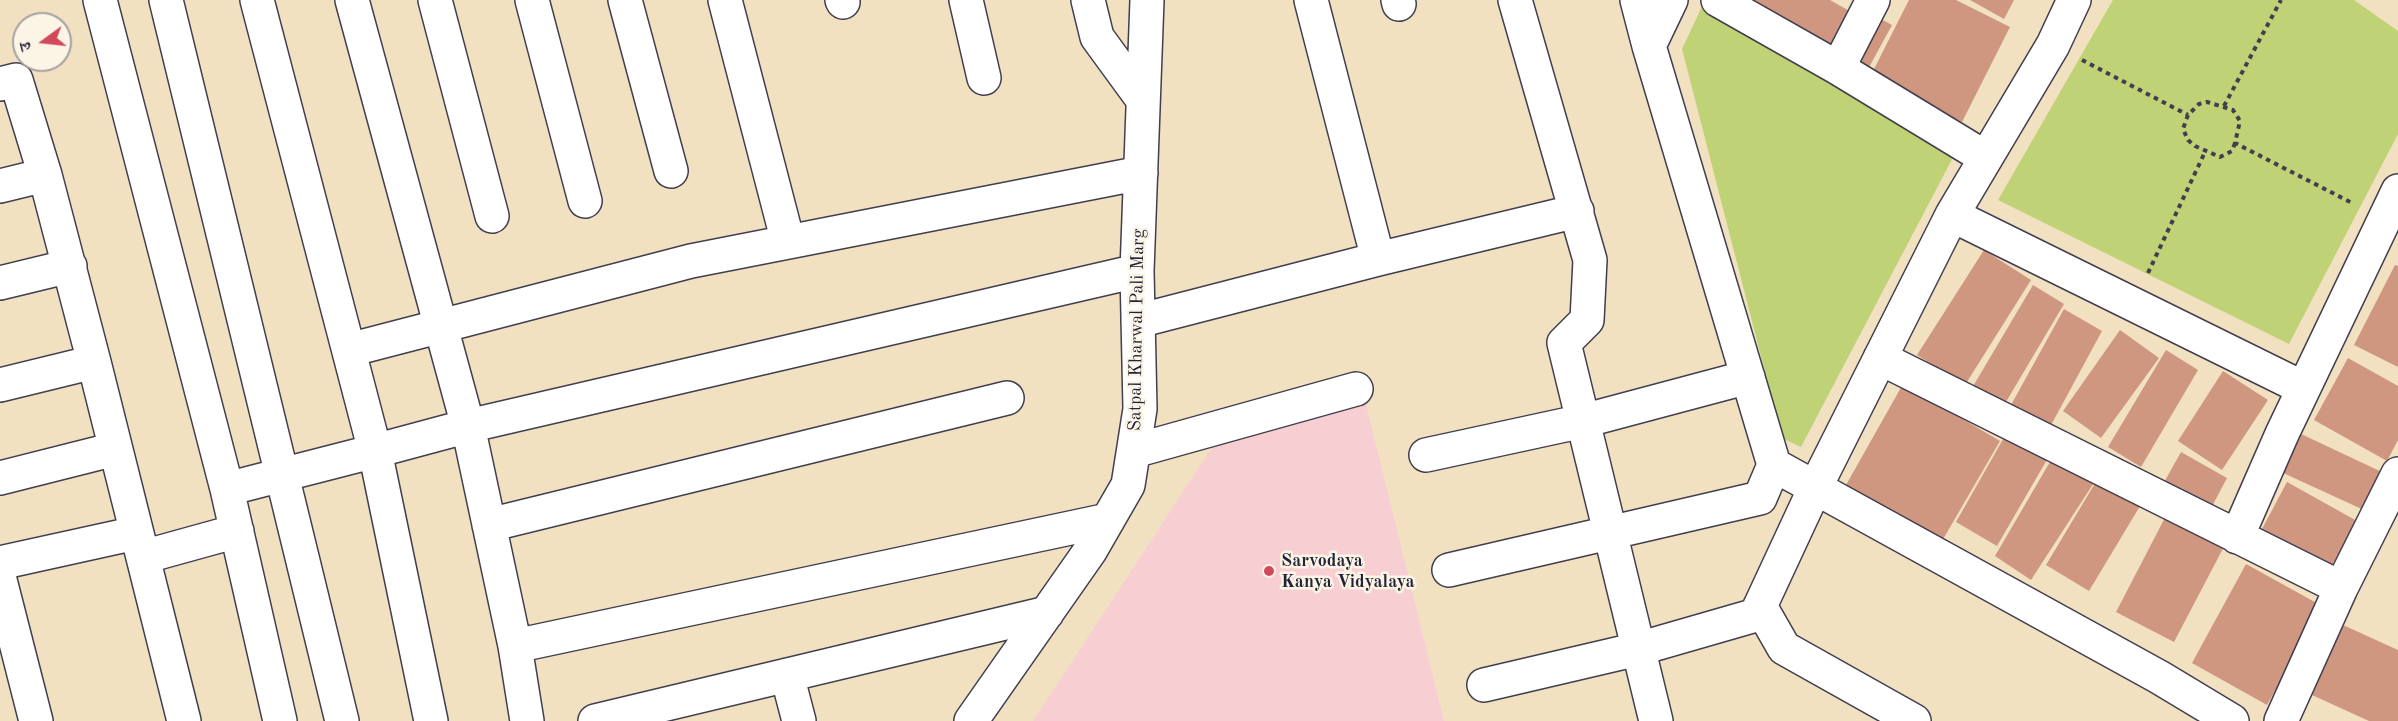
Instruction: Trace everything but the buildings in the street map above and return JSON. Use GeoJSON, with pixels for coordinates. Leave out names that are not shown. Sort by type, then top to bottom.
{"type":"FeatureCollection","features":[{"type":"Feature","properties":{"kind":"street"},"geometry":{"type":"LineString","coordinates":[[100,0],[227,489],[280,721]]}},
{"type":"Feature","properties":{"kind":"street"},"geometry":{"type":"LineString","coordinates":[[166,0],[342,721]]}},
{"type":"Feature","properties":{"kind":"street"},"geometry":{"type":"LineString","coordinates":[[256,0],[375,451],[431,721]]}},
{"type":"Feature","properties":{"kind":"street"},"geometry":{"type":"LineString","coordinates":[[352,0],[468,426],[515,646],[527,721]]}},
{"type":"Feature","properties":{"kind":"street"},"geometry":{"type":"LineString","coordinates":[[435,0],[492,216]]}},
{"type":"Feature","properties":{"kind":"street"},"geometry":{"type":"LineString","coordinates":[[532,0],[585,201]]}},
{"type":"Feature","properties":{"kind":"street"},"geometry":{"type":"LineString","coordinates":[[625,0],[671,171]]}},
{"type":"Feature","properties":{"kind":"street"},"geometry":{"type":"LineString","coordinates":[[725,0],[788,242]]}},
{"type":"Feature","properties":{"kind":"street"},"geometry":{"type":"LineString","coordinates":[[966,0],[984,78]]}},
{"type":"Feature","properties":{"kind":"street"},"geometry":{"type":"LineString","coordinates":[[1088,0],[1097,37],[1143,100]]}},
{"type":"Feature","properties":{"kind":"street","name":"Satpal Kharwal Pali Marg"},"geometry":{"type":"LineString","coordinates":[[972,721],[1090,551],[1128,485],[1140,410],[1137,271],[1147,0]]}},
{"type":"Feature","properties":{"kind":"street"},"geometry":{"type":"LineString","coordinates":[[1311,0],[1378,259]]}},
{"type":"Feature","properties":{"kind":"street"},"geometry":{"type":"LineString","coordinates":[[1515,0],[1590,260],[1587,320],[1564,343],[1656,721]]}},
{"type":"Feature","properties":{"kind":"street"},"geometry":{"type":"LineString","coordinates":[[1449,570],[1760,498],[1774,465],[1637,0]]}},
{"type":"Feature","properties":{"kind":"street"},"geometry":{"type":"LineString","coordinates":[[1649,46],[1671,0]]}},
{"type":"Feature","properties":{"kind":"street"},"geometry":{"type":"LineString","coordinates":[[1718,0],[1838,68],[1986,158]]}},
{"type":"Feature","properties":{"kind":"street"},"geometry":{"type":"LineString","coordinates":[[1838,68],[1873,0]]}},
{"type":"Feature","properties":{"kind":"street"},"geometry":{"type":"LineString","coordinates":[[1484,685],[1638,649],[1756,615],[1815,488],[1952,215],[2053,45],[2074,0]]}},
{"type":"Feature","properties":{"kind":"street"},"geometry":{"type":"LineString","coordinates":[[0,84],[16,80],[45,175],[184,721]]}},
{"type":"Feature","properties":{"kind":"street"},"geometry":{"type":"LineString","coordinates":[[349,350],[691,261],[1141,173]]}},
{"type":"Feature","properties":{"kind":"street"},"geometry":{"type":"LineString","coordinates":[[0,186],[45,175]]}},
{"type":"Feature","properties":{"kind":"street"},"geometry":{"type":"LineString","coordinates":[[2237,537],[2303,388],[2391,205]]}},
{"type":"Feature","properties":{"kind":"street"},"geometry":{"type":"LineString","coordinates":[[1138,321],[1378,259],[1577,211]]}},
{"type":"Feature","properties":{"kind":"street"},"geometry":{"type":"LineString","coordinates":[[1952,215],[2303,388]]}},
{"type":"Feature","properties":{"kind":"street"},"geometry":{"type":"LineString","coordinates":[[0,283],[70,266]]}},
{"type":"Feature","properties":{"kind":"street"},"geometry":{"type":"LineString","coordinates":[[227,489],[468,426],[1137,271]]}},
{"type":"Feature","properties":{"kind":"street"},"geometry":{"type":"LineString","coordinates":[[1880,358],[2341,588]]}},
{"type":"Feature","properties":{"kind":"street"},"geometry":{"type":"LineString","coordinates":[[0,386],[94,362]]}},
{"type":"Feature","properties":{"kind":"street"},"geometry":{"type":"LineString","coordinates":[[1426,455],[1583,422],[1748,377]]}},
{"type":"Feature","properties":{"kind":"street"},"geometry":{"type":"LineString","coordinates":[[1134,451],[1356,389]]}},
{"type":"Feature","properties":{"kind":"street"},"geometry":{"type":"LineString","coordinates":[[489,525],[1007,398]]}},
{"type":"Feature","properties":{"kind":"street"},"geometry":{"type":"LineString","coordinates":[[0,478],[115,449]]}},
{"type":"Feature","properties":{"kind":"street"},"geometry":{"type":"LineString","coordinates":[[1774,465],[2159,677],[2232,721]]}},
{"type":"Feature","properties":{"kind":"street"},"geometry":{"type":"LineString","coordinates":[[2281,721],[2341,588],[2398,474]]}},
{"type":"Feature","properties":{"kind":"street"},"geometry":{"type":"LineString","coordinates":[[515,646],[1108,520]]}},
{"type":"Feature","properties":{"kind":"street"},"geometry":{"type":"LineString","coordinates":[[0,563],[237,531]]}},
{"type":"Feature","properties":{"kind":"street"},"geometry":{"type":"LineString","coordinates":[[0,580],[36,721]]}},
{"type":"Feature","properties":{"kind":"street"},"geometry":{"type":"LineString","coordinates":[[1760,606],[1784,648],[1914,721]]}},
{"type":"Feature","properties":{"kind":"street"},"geometry":{"type":"LineString","coordinates":[[595,721],[1047,613]]}},
{"type":"Feature","properties":{"kind":"street"},"geometry":{"type":"LineString","coordinates":[[787,675],[799,721]]}},
{"type":"Feature","properties":{"kind":"path"},"geometry":{"type":"LineString","coordinates":[[2224,105],[2281,0]]}},
{"type":"Feature","properties":{"kind":"path"},"geometry":{"type":"LineString","coordinates":[[2053,45],[2188,115]]}},
{"type":"Feature","properties":{"kind":"path"},"geometry":{"type":"LineString","coordinates":[[2207,102],[2224,105],[2233,110],[2240,121],[2232,151],[2220,157],[2205,152],[2188,140],[2183,129],[2188,115],[2199,104],[2207,102]]}},
{"type":"Feature","properties":{"kind":"path"},"geometry":{"type":"LineString","coordinates":[[2235,144],[2391,205]]}},
{"type":"Feature","properties":{"kind":"path"},"geometry":{"type":"LineString","coordinates":[[2134,304],[2205,152]]}},
{"type":"Feature","properties":{"kind":"shaded area","name":"Sarvodaya Kanya Vidyalaya"},"geometry":{"type":"Polygon","coordinates":[[[1363,392],[1444,721],[1033,721],[1226,426],[1363,392]]]}},
{"type":"Feature","properties":{"kind":"green space"},"geometry":{"type":"Polygon","coordinates":[[[1705,0],[1959,146],[1801,447],[1782,438],[1682,49],[1705,0]]]}},
{"type":"Feature","properties":{"kind":"green space"},"geometry":{"type":"Polygon","coordinates":[[[2113,0],[2354,0],[2398,31],[2398,134],[2289,344],[1998,200],[2113,0]]]}},
{"type":"Feature","properties":{"kind":"place","name":"Sarvodaya Kanya Vidyalaya"},"geometry":{"type":"Point","coordinates":[1269,571]}}]}
